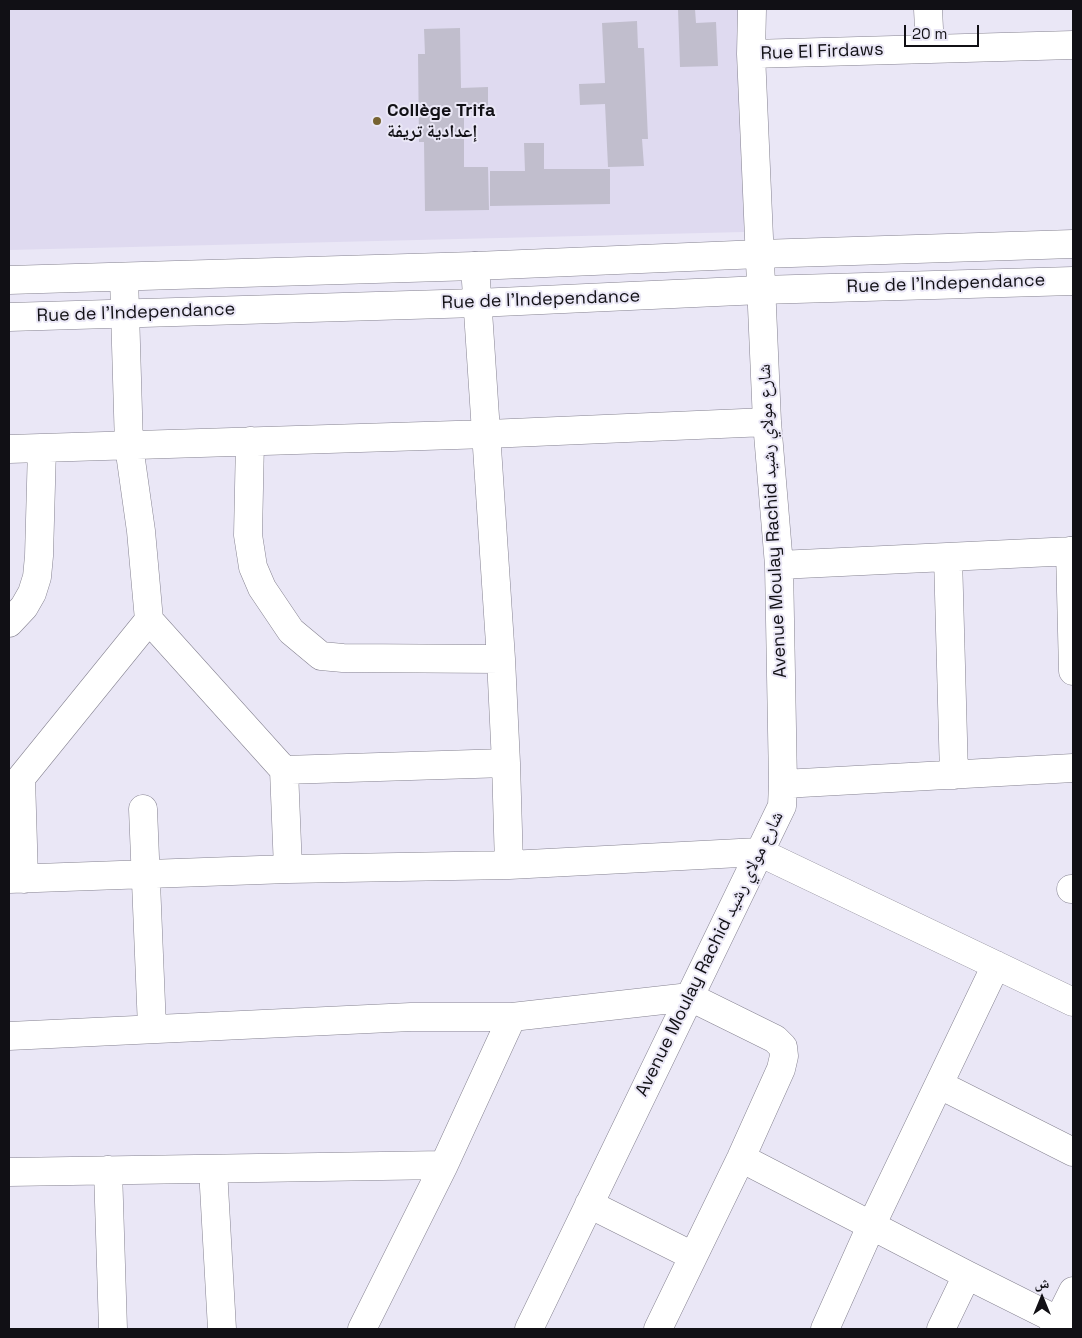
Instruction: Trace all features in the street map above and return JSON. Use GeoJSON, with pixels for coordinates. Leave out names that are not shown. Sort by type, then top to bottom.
{"type":"FeatureCollection","features":[{"type":"Feature","properties":{"kind":"street","name":"Avenue Moulay Rachid شارع مولاي رشيد"},"geometry":{"type":"LineString","coordinates":[[529,1329],[782,806],[779,565],[767,422],[751,54],[752,9]]}},
{"type":"Feature","properties":{"kind":"street"},"geometry":{"type":"LineString","coordinates":[[928,9],[930,49]]}},
{"type":"Feature","properties":{"kind":"street","name":"Rue El Firdaws"},"geometry":{"type":"LineString","coordinates":[[751,54],[1073,45]]}},
{"type":"Feature","properties":{"kind":"street","name":"Rue de l'Independance"},"geometry":{"type":"LineString","coordinates":[[9,280],[475,266],[760,254],[1073,244]]}},
{"type":"Feature","properties":{"kind":"street"},"geometry":{"type":"LineString","coordinates":[[475,266],[488,434],[501,659],[508,865]]}},
{"type":"Feature","properties":{"kind":"street"},"geometry":{"type":"LineString","coordinates":[[124,277],[129,446],[141,530],[149,620],[284,770],[288,869]]}},
{"type":"Feature","properties":{"kind":"street","name":"Rue de l'Independance"},"geometry":{"type":"LineString","coordinates":[[9,317],[477,303],[761,290],[1073,280]]}},
{"type":"Feature","properties":{"kind":"street"},"geometry":{"type":"LineString","coordinates":[[9,449],[488,434],[767,422]]}},
{"type":"Feature","properties":{"kind":"street"},"geometry":{"type":"LineString","coordinates":[[250,441],[248,535],[253,567],[262,588],[291,631],[321,656],[343,658],[501,659]]}},
{"type":"Feature","properties":{"kind":"street"},"geometry":{"type":"LineString","coordinates":[[9,623],[24,607],[32,593],[37,577],[42,448]]}},
{"type":"Feature","properties":{"kind":"street"},"geometry":{"type":"LineString","coordinates":[[779,565],[1072,551],[1073,671]]}},
{"type":"Feature","properties":{"kind":"street"},"geometry":{"type":"LineString","coordinates":[[948,557],[954,775]]}},
{"type":"Feature","properties":{"kind":"street"},"geometry":{"type":"LineString","coordinates":[[149,620],[15,778],[16,879],[288,869],[508,865],[759,852],[1073,1002]]}},
{"type":"Feature","properties":{"kind":"street"},"geometry":{"type":"LineString","coordinates":[[284,770],[506,763]]}},
{"type":"Feature","properties":{"kind":"street"},"geometry":{"type":"LineString","coordinates":[[783,784],[1073,768]]}},
{"type":"Feature","properties":{"kind":"street"},"geometry":{"type":"LineString","coordinates":[[143,809],[152,1028]]}},
{"type":"Feature","properties":{"kind":"street"},"geometry":{"type":"LineString","coordinates":[[825,1329],[872,1224],[996,964]]}},
{"type":"Feature","properties":{"kind":"street"},"geometry":{"type":"LineString","coordinates":[[9,1036],[411,1017],[512,1017],[690,997],[775,1039],[783,1047],[784,1056],[781,1069],[742,1158],[658,1329]]}},
{"type":"Feature","properties":{"kind":"street"},"geometry":{"type":"LineString","coordinates":[[362,1329],[444,1165],[512,1017]]}},
{"type":"Feature","properties":{"kind":"street"},"geometry":{"type":"LineString","coordinates":[[940,1084],[1073,1152]]}},
{"type":"Feature","properties":{"kind":"street"},"geometry":{"type":"LineString","coordinates":[[742,1158],[872,1224],[1062,1326],[1073,1291]]}},
{"type":"Feature","properties":{"kind":"street"},"geometry":{"type":"LineString","coordinates":[[9,1172],[444,1165]]}},
{"type":"Feature","properties":{"kind":"street"},"geometry":{"type":"LineString","coordinates":[[213,1169],[222,1329]]}},
{"type":"Feature","properties":{"kind":"street"},"geometry":{"type":"LineString","coordinates":[[108,1170],[113,1329]]}},
{"type":"Feature","properties":{"kind":"street"},"geometry":{"type":"LineString","coordinates":[[590,1204],[693,1256]]}},
{"type":"Feature","properties":{"kind":"street"},"geometry":{"type":"LineString","coordinates":[[941,1329],[967,1275]]}},
{"type":"Feature","properties":{"kind":"shaded area","name":"Collège Trifa إعدادية تريفة"},"geometry":{"type":"Polygon","coordinates":[[[9,9],[745,9],[744,232],[9,250],[9,9]]]}},
{"type":"Feature","properties":{"kind":"building"},"geometry":{"type":"Polygon","coordinates":[[[678,9],[695,9],[696,23],[716,22],[718,66],[680,67],[678,9]]]}},
{"type":"Feature","properties":{"kind":"building"},"geometry":{"type":"Polygon","coordinates":[[[637,21],[638,48],[644,48],[648,139],[642,139],[644,166],[608,167],[605,104],[580,105],[579,84],[605,83],[602,23],[637,21]]]}},
{"type":"Feature","properties":{"kind":"building"},"geometry":{"type":"Polygon","coordinates":[[[460,28],[461,88],[488,87],[488,111],[464,112],[464,167],[488,167],[489,210],[425,211],[424,142],[419,142],[418,54],[425,54],[424,29],[460,28]]]}},
{"type":"Feature","properties":{"kind":"building"},"geometry":{"type":"Polygon","coordinates":[[[524,143],[544,143],[544,169],[610,169],[610,204],[490,206],[490,171],[525,171],[524,143]]]}},
{"type":"Feature","properties":{"kind":"place","name":"Collège Trifa إعدادية تريفة"},"geometry":{"type":"Point","coordinates":[377,121]}}]}
